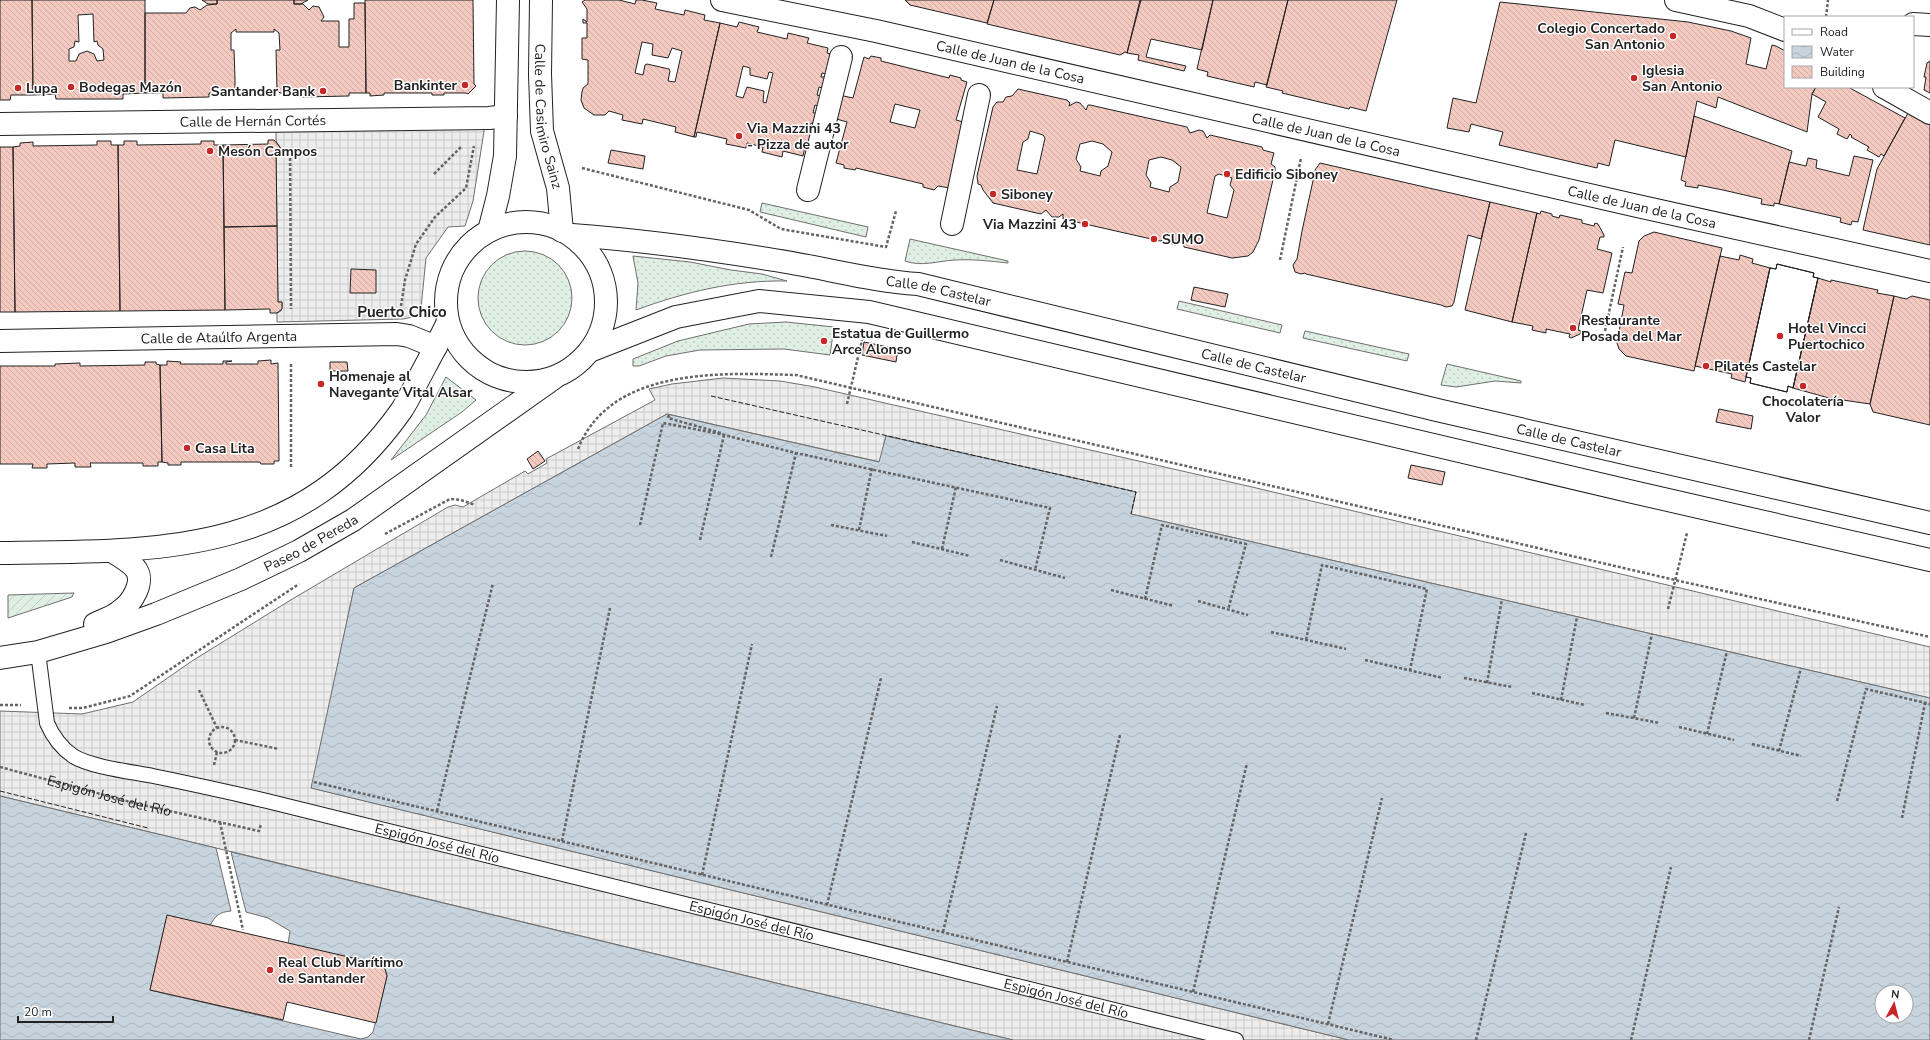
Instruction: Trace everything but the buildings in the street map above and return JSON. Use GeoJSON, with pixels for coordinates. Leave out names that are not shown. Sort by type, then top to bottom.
{"type":"FeatureCollection","features":[{"type":"Feature","properties":{"kind":"main road"},"geometry":{"type":"LineString","coordinates":[[489,231],[498,196],[505,156],[508,0]]}},
{"type":"Feature","properties":{"kind":"main road","name":"Calle de Casimiro Sainz"},"geometry":{"type":"LineString","coordinates":[[541,0],[542,131],[558,188],[567,233]]}},
{"type":"Feature","properties":{"kind":"main road","name":"Calle de Juan de la Cosa"},"geometry":{"type":"LineString","coordinates":[[722,0],[876,31],[1610,200],[1930,271]]}},
{"type":"Feature","properties":{"kind":"main road"},"geometry":{"type":"LineString","coordinates":[[1676,0],[1749,16],[1784,30]]}},
{"type":"Feature","properties":{"kind":"main road"},"geometry":{"type":"LineString","coordinates":[[1914,24],[1930,25]]}},
{"type":"Feature","properties":{"kind":"main road"},"geometry":{"type":"LineString","coordinates":[[808,190],[841,58]]}},
{"type":"Feature","properties":{"kind":"main road"},"geometry":{"type":"LineString","coordinates":[[1886,88],[1930,113]]}},
{"type":"Feature","properties":{"kind":"main road"},"geometry":{"type":"LineString","coordinates":[[952,224],[980,95]]}},
{"type":"Feature","properties":{"kind":"main road","name":"Calle de Hernán Cortés"},"geometry":{"type":"LineString","coordinates":[[0,124],[477,125],[506,116]]}},
{"type":"Feature","properties":{"kind":"main road"},"geometry":{"type":"LineString","coordinates":[[554,378],[525,383],[496,377],[470,361],[452,338],[446,326],[443,299],[452,266],[474,240],[489,231],[513,223],[540,224],[567,233],[586,246],[604,278],[607,315],[592,350]]}},
{"type":"Feature","properties":{"kind":"main road","name":"Calle de Castelar"},"geometry":{"type":"LineString","coordinates":[[567,233],[751,256],[877,279],[918,284],[1429,408],[1930,523]]}},
{"type":"Feature","properties":{"kind":"main road"},"geometry":{"type":"LineString","coordinates":[[592,350],[676,317],[759,301],[869,312],[1626,491],[1930,560]]}},
{"type":"Feature","properties":{"kind":"main road"},"geometry":{"type":"LineString","coordinates":[[0,552],[112,551],[144,549],[195,542],[233,533],[284,515],[334,483],[361,461],[402,410],[446,326]]}},
{"type":"Feature","properties":{"kind":"main road","name":"Calle de Ataúlfo Argenta"},"geometry":{"type":"LineString","coordinates":[[0,341],[397,334],[409,336],[436,347]]}},
{"type":"Feature","properties":{"kind":"main road","name":"Paseo de Pereda"},"geometry":{"type":"LineString","coordinates":[[0,658],[38,652],[96,636],[156,614],[241,579],[299,551],[353,520],[554,378],[578,364],[592,350]]}},
{"type":"Feature","properties":{"kind":"main road","name":"Paseo de Pereda"},"geometry":{"type":"LineString","coordinates":[[38,652],[120,612],[128,604],[137,587],[139,574],[133,565],[112,551]]}},
{"type":"Feature","properties":{"kind":"lane"},"geometry":{"type":"LineString","coordinates":[[38,652],[45,707]]}},
{"type":"Feature","properties":{"kind":"lane","name":"Espigón José del Río"},"geometry":{"type":"LineString","coordinates":[[45,707],[47,723],[59,745],[74,757],[109,768],[208,787],[267,801],[1236,1040]]}},
{"type":"Feature","properties":{"kind":"path"},"geometry":{"type":"LineString","coordinates":[[1826,16],[1828,1]]}},
{"type":"Feature","properties":{"kind":"path"},"geometry":{"type":"LineString","coordinates":[[434,174],[477,125]]}},
{"type":"Feature","properties":{"kind":"path"},"geometry":{"type":"LineString","coordinates":[[397,334],[405,280],[416,244],[435,217],[466,188],[477,125]]}},
{"type":"Feature","properties":{"kind":"path"},"geometry":{"type":"LineString","coordinates":[[290,145],[291,468]]}},
{"type":"Feature","properties":{"kind":"path"},"geometry":{"type":"LineString","coordinates":[[1280,260],[1302,155]]}},
{"type":"Feature","properties":{"kind":"path"},"geometry":{"type":"LineString","coordinates":[[579,166],[585,170],[749,210],[781,229],[886,247],[896,211]]}},
{"type":"Feature","properties":{"kind":"path"},"geometry":{"type":"LineString","coordinates":[[1605,331],[1623,247]]}},
{"type":"Feature","properties":{"kind":"path"},"geometry":{"type":"LineString","coordinates":[[847,404],[863,336]]}},
{"type":"Feature","properties":{"kind":"path"},"geometry":{"type":"LineString","coordinates":[[578,449],[584,435],[599,416],[621,398],[639,389],[665,382],[717,374],[796,375],[1675,580],[1930,637]]}},
{"type":"Feature","properties":{"kind":"path"},"geometry":{"type":"LineString","coordinates":[[669,415],[668,418],[721,432],[722,434]]}},
{"type":"Feature","properties":{"kind":"path"},"geometry":{"type":"LineString","coordinates":[[640,525],[663,424],[722,434],[796,453],[872,468],[1050,508],[1035,570]]}},
{"type":"Feature","properties":{"kind":"path"},"geometry":{"type":"LineString","coordinates":[[700,540],[722,434]]}},
{"type":"Feature","properties":{"kind":"path"},"geometry":{"type":"LineString","coordinates":[[771,557],[796,453]]}},
{"type":"Feature","properties":{"kind":"path"},"geometry":{"type":"LineString","coordinates":[[859,530],[872,468]]}},
{"type":"Feature","properties":{"kind":"path"},"geometry":{"type":"LineString","coordinates":[[942,549],[956,487]]}},
{"type":"Feature","properties":{"kind":"path"},"geometry":{"type":"LineString","coordinates":[[378,538],[450,499],[460,500],[475,505]]}},
{"type":"Feature","properties":{"kind":"path"},"geometry":{"type":"LineString","coordinates":[[831,525],[887,536]]}},
{"type":"Feature","properties":{"kind":"path"},"geometry":{"type":"LineString","coordinates":[[1145,598],[1162,525],[1246,544],[1228,610]]}},
{"type":"Feature","properties":{"kind":"path"},"geometry":{"type":"LineString","coordinates":[[1668,609],[1688,529]]}},
{"type":"Feature","properties":{"kind":"path"},"geometry":{"type":"LineString","coordinates":[[912,542],[970,556]]}},
{"type":"Feature","properties":{"kind":"path"},"geometry":{"type":"LineString","coordinates":[[1000,560],[1065,578]]}},
{"type":"Feature","properties":{"kind":"path"},"geometry":{"type":"LineString","coordinates":[[1306,640],[1322,565],[1427,589],[1410,670]]}},
{"type":"Feature","properties":{"kind":"path"},"geometry":{"type":"LineString","coordinates":[[0,705],[83,708],[130,696],[303,582]]}},
{"type":"Feature","properties":{"kind":"path"},"geometry":{"type":"LineString","coordinates":[[437,811],[493,583]]}},
{"type":"Feature","properties":{"kind":"path"},"geometry":{"type":"LineString","coordinates":[[1111,590],[1174,606]]}},
{"type":"Feature","properties":{"kind":"path"},"geometry":{"type":"LineString","coordinates":[[1487,683],[1502,599]]}},
{"type":"Feature","properties":{"kind":"path"},"geometry":{"type":"LineString","coordinates":[[1198,601],[1248,616]]}},
{"type":"Feature","properties":{"kind":"path"},"geometry":{"type":"LineString","coordinates":[[562,841],[610,608]]}},
{"type":"Feature","properties":{"kind":"path"},"geometry":{"type":"LineString","coordinates":[[1561,700],[1577,617]]}},
{"type":"Feature","properties":{"kind":"path"},"geometry":{"type":"LineString","coordinates":[[1271,632],[1346,649]]}},
{"type":"Feature","properties":{"kind":"path"},"geometry":{"type":"LineString","coordinates":[[1634,718],[1652,634]]}},
{"type":"Feature","properties":{"kind":"path"},"geometry":{"type":"LineString","coordinates":[[702,875],[752,644]]}},
{"type":"Feature","properties":{"kind":"path"},"geometry":{"type":"LineString","coordinates":[[1707,734],[1727,651]]}},
{"type":"Feature","properties":{"kind":"path"},"geometry":{"type":"LineString","coordinates":[[1365,660],[1443,678]]}},
{"type":"Feature","properties":{"kind":"path"},"geometry":{"type":"LineString","coordinates":[[1779,751],[1801,668]]}},
{"type":"Feature","properties":{"kind":"path"},"geometry":{"type":"LineString","coordinates":[[827,905],[881,678]]}},
{"type":"Feature","properties":{"kind":"path"},"geometry":{"type":"LineString","coordinates":[[1464,678],[1512,687]]}},
{"type":"Feature","properties":{"kind":"path"},"geometry":{"type":"LineString","coordinates":[[1838,801],[1866,689],[1930,704]]}},
{"type":"Feature","properties":{"kind":"path"},"geometry":{"type":"LineString","coordinates":[[199,690],[217,728]]}},
{"type":"Feature","properties":{"kind":"path"},"geometry":{"type":"LineString","coordinates":[[1532,693],[1585,706]]}},
{"type":"Feature","properties":{"kind":"path"},"geometry":{"type":"LineString","coordinates":[[1902,818],[1925,703]]}},
{"type":"Feature","properties":{"kind":"path"},"geometry":{"type":"LineString","coordinates":[[943,932],[997,706]]}},
{"type":"Feature","properties":{"kind":"path"},"geometry":{"type":"LineString","coordinates":[[1606,713],[1660,723]]}},
{"type":"Feature","properties":{"kind":"path"},"geometry":{"type":"LineString","coordinates":[[221,727],[230,729],[235,740],[235,744],[229,750],[221,753],[217,752],[210,742],[211,734],[217,728],[221,727]]}},
{"type":"Feature","properties":{"kind":"path"},"geometry":{"type":"LineString","coordinates":[[1679,727],[1734,740]]}},
{"type":"Feature","properties":{"kind":"path"},"geometry":{"type":"LineString","coordinates":[[1067,962],[1120,735]]}},
{"type":"Feature","properties":{"kind":"path"},"geometry":{"type":"LineString","coordinates":[[235,740],[279,749]]}},
{"type":"Feature","properties":{"kind":"path"},"geometry":{"type":"LineString","coordinates":[[1752,744],[1801,756]]}},
{"type":"Feature","properties":{"kind":"path"},"geometry":{"type":"LineString","coordinates":[[1193,992],[1247,763]]}},
{"type":"Feature","properties":{"kind":"path","name":"Espigón José del Río"},"geometry":{"type":"LineString","coordinates":[[0,767],[138,804],[259,831],[267,801]]}},
{"type":"Feature","properties":{"kind":"path"},"geometry":{"type":"LineString","coordinates":[[314,782],[1394,1040]]}},
{"type":"Feature","properties":{"kind":"path"},"geometry":{"type":"LineString","coordinates":[[1328,1024],[1382,798]]}},
{"type":"Feature","properties":{"kind":"path"},"geometry":{"type":"LineString","coordinates":[[220,822],[243,930]]}},
{"type":"Feature","properties":{"kind":"path"},"geometry":{"type":"LineString","coordinates":[[1476,1040],[1526,833]]}},
{"type":"Feature","properties":{"kind":"path"},"geometry":{"type":"LineString","coordinates":[[1631,1040],[1671,867]]}},
{"type":"Feature","properties":{"kind":"path"},"geometry":{"type":"LineString","coordinates":[[1809,1040],[1839,907]]}},
{"type":"Feature","properties":{"kind":"green space"},"geometry":{"type":"Polygon","coordinates":[[[762,203],[868,227],[866,237],[760,212],[762,203]]]}},
{"type":"Feature","properties":{"kind":"green space"},"geometry":{"type":"Polygon","coordinates":[[[910,239],[1008,261],[1008,263],[955,260],[924,264],[911,263],[905,261],[910,239]]]}},
{"type":"Feature","properties":{"kind":"green space"},"geometry":{"type":"Polygon","coordinates":[[[525,251],[543,255],[558,265],[568,280],[572,298],[568,316],[558,331],[543,341],[525,345],[507,341],[492,331],[482,316],[478,298],[482,280],[492,265],[507,255],[525,251]]]}},
{"type":"Feature","properties":{"kind":"green space"},"geometry":{"type":"Polygon","coordinates":[[[633,256],[690,262],[762,274],[787,281],[767,281],[710,288],[636,310],[638,283],[633,256]]]}},
{"type":"Feature","properties":{"kind":"green space"},"geometry":{"type":"Polygon","coordinates":[[[1179,301],[1282,325],[1280,333],[1177,309],[1179,301]]]}},
{"type":"Feature","properties":{"kind":"green space"},"geometry":{"type":"Polygon","coordinates":[[[786,322],[834,327],[830,355],[784,349],[700,350],[666,356],[639,366],[633,366],[633,359],[678,341],[749,324],[786,322]]]}},
{"type":"Feature","properties":{"kind":"green space"},"geometry":{"type":"Polygon","coordinates":[[[1305,331],[1409,354],[1407,361],[1303,338],[1305,331]]]}},
{"type":"Feature","properties":{"kind":"green space"},"geometry":{"type":"Polygon","coordinates":[[[1447,364],[1521,381],[1521,383],[1495,381],[1456,387],[1441,385],[1447,364]]]}},
{"type":"Feature","properties":{"kind":"green space"},"geometry":{"type":"Polygon","coordinates":[[[446,377],[476,400],[462,412],[391,460],[426,415],[446,377]]]}},
{"type":"Feature","properties":{"kind":"green space"},"geometry":{"type":"Polygon","coordinates":[[[74,593],[72,597],[8,618],[8,595],[74,593]]]}},
{"type":"Feature","properties":{"kind":"shaded area"},"geometry":{"type":"Polygon","coordinates":[[[485,125],[473,201],[465,226],[448,227],[426,258],[421,308],[418,316],[403,319],[277,322],[277,313],[281,311],[282,302],[278,302],[276,151],[279,151],[280,147],[276,141],[276,126],[485,125]]]}},
{"type":"Feature","properties":{"kind":"shaded area"},"geometry":{"type":"Polygon","coordinates":[[[723,378],[780,381],[815,387],[1252,487],[1930,647],[1930,698],[1131,514],[1136,492],[886,436],[880,462],[667,414],[354,588],[312,788],[1349,1040],[1013,1040],[0,796],[0,711],[82,714],[133,702],[192,661],[289,601],[448,507],[455,505],[463,507],[525,471],[528,474],[547,463],[546,459],[655,400],[649,389],[672,384],[723,378]]]}},
{"type":"Feature","properties":{"kind":"water"},"geometry":{"type":"Polygon","coordinates":[[[667,414],[879,462],[886,436],[1136,492],[1131,514],[1930,698],[1930,1040],[1349,1040],[311,788],[354,588],[667,414]]]}},
{"type":"Feature","properties":{"kind":"water"},"geometry":{"type":"Polygon","coordinates":[[[0,796],[216,848],[231,911],[218,915],[210,926],[167,916],[150,990],[361,1039],[368,1037],[373,1032],[387,976],[385,969],[379,964],[288,944],[290,931],[268,918],[246,912],[231,852],[1013,1040],[0,1040],[0,796]]]}},
{"type":"Feature","properties":{"kind":"fence"},"geometry":{"type":"LineString","coordinates":[[711,396],[1136,492],[1131,514]]}},
{"type":"Feature","properties":{"kind":"fence"},"geometry":{"type":"LineString","coordinates":[[0,791],[148,828]]}},
{"type":"Feature","properties":{"kind":"place","name":"Colegio Concertado San Antonio"},"geometry":{"type":"Point","coordinates":[1673,36]}},
{"type":"Feature","properties":{"kind":"place","name":"Iglesia San Antonio"},"geometry":{"type":"Point","coordinates":[1634,78]}},
{"type":"Feature","properties":{"kind":"place","name":"Bankinter"},"geometry":{"type":"Point","coordinates":[465,85]}},
{"type":"Feature","properties":{"kind":"place","name":"Bodegas Mazón"},"geometry":{"type":"Point","coordinates":[71,87]}},
{"type":"Feature","properties":{"kind":"place","name":"Lupa"},"geometry":{"type":"Point","coordinates":[18,88]}},
{"type":"Feature","properties":{"kind":"place","name":"Santander Bank"},"geometry":{"type":"Point","coordinates":[323,91]}},
{"type":"Feature","properties":{"kind":"place","name":"Via Mazzini 43 - Pizza de autor"},"geometry":{"type":"Point","coordinates":[739,136]}},
{"type":"Feature","properties":{"kind":"place","name":"Mesón Campos"},"geometry":{"type":"Point","coordinates":[210,151]}},
{"type":"Feature","properties":{"kind":"place","name":"Edificio Siboney"},"geometry":{"type":"Point","coordinates":[1227,174]}},
{"type":"Feature","properties":{"kind":"place","name":"Siboney"},"geometry":{"type":"Point","coordinates":[993,194]}},
{"type":"Feature","properties":{"kind":"place","name":"Via Mazzini 43"},"geometry":{"type":"Point","coordinates":[1085,224]}},
{"type":"Feature","properties":{"kind":"place","name":"SUMO"},"geometry":{"type":"Point","coordinates":[1154,239]}},
{"type":"Feature","properties":{"kind":"place","name":"Restaurante Posada del Mar"},"geometry":{"type":"Point","coordinates":[1573,328]}},
{"type":"Feature","properties":{"kind":"place","name":"Hotel Vincci Puertochico"},"geometry":{"type":"Point","coordinates":[1780,336]}},
{"type":"Feature","properties":{"kind":"place","name":"Estatua de Guillermo Arce Alonso"},"geometry":{"type":"Point","coordinates":[824,341]}},
{"type":"Feature","properties":{"kind":"place","name":"Pilates Castelar"},"geometry":{"type":"Point","coordinates":[1706,366]}},
{"type":"Feature","properties":{"kind":"place","name":"Homenaje al Navegante Vital Alsar"},"geometry":{"type":"Point","coordinates":[321,384]}},
{"type":"Feature","properties":{"kind":"place","name":"Chocolatería Valor"},"geometry":{"type":"Point","coordinates":[1803,386]}},
{"type":"Feature","properties":{"kind":"place","name":"Casa Lita"},"geometry":{"type":"Point","coordinates":[187,448]}},
{"type":"Feature","properties":{"kind":"place","name":"Real Club Marítimo de Santander"},"geometry":{"type":"Point","coordinates":[270,970]}},
{"type":"Feature","properties":{"kind":"district","name":"Puerto Chico"},"geometry":{"type":"Point","coordinates":[402,312]}}]}
